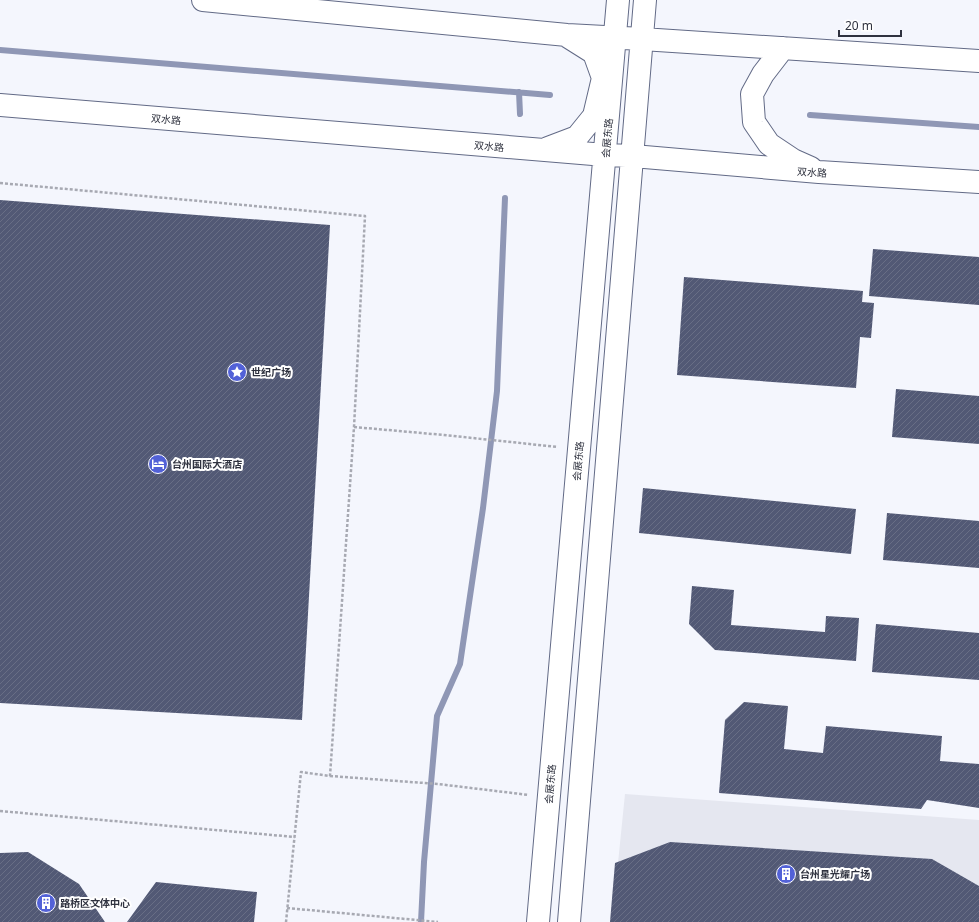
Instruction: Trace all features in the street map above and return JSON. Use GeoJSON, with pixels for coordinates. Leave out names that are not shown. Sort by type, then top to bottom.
{"type":"FeatureCollection","features":[{"type":"Feature","properties":{"kind":"main road"},"geometry":{"type":"LineString","coordinates":[[203,0],[567,35],[979,61]]}},
{"type":"Feature","properties":{"kind":"main road","name":"会展东路"},"geometry":{"type":"LineString","coordinates":[[538,922],[618,0]]}},
{"type":"Feature","properties":{"kind":"main road"},"geometry":{"type":"LineString","coordinates":[[569,922],[646,0]]}},
{"type":"Feature","properties":{"kind":"main road"},"geometry":{"type":"LineString","coordinates":[[541,150],[577,137],[594,116],[603,78],[594,53],[567,35]]}},
{"type":"Feature","properties":{"kind":"main road"},"geometry":{"type":"LineString","coordinates":[[783,48],[763,74],[752,94],[754,122],[769,144],[793,160],[819,172]]}},
{"type":"Feature","properties":{"kind":"main road","name":"双水路"},"geometry":{"type":"LineString","coordinates":[[0,105],[605,156],[632,156],[819,172],[979,182]]}},
{"type":"Feature","properties":{"kind":"path"},"geometry":{"type":"LineString","coordinates":[[0,183],[365,216],[354,427],[330,776]]}},
{"type":"Feature","properties":{"kind":"path"},"geometry":{"type":"LineString","coordinates":[[354,427],[533,444]]}},
{"type":"Feature","properties":{"kind":"path"},"geometry":{"type":"LineString","coordinates":[[286,922],[301,772],[330,776],[438,784],[549,798]]}},
{"type":"Feature","properties":{"kind":"path"},"geometry":{"type":"LineString","coordinates":[[0,811],[295,837]]}},
{"type":"Feature","properties":{"kind":"path"},"geometry":{"type":"LineString","coordinates":[[287,908],[438,922]]}},
{"type":"Feature","properties":{"kind":"shaded area"},"geometry":{"type":"Polygon","coordinates":[[[625,794],[979,820],[979,922],[612,922],[625,794]]]}},
{"type":"Feature","properties":{"kind":"building","name":"台州国际大酒店"},"geometry":{"type":"Polygon","coordinates":[[[0,200],[330,225],[302,720],[0,703],[0,200]]]}},
{"type":"Feature","properties":{"kind":"building"},"geometry":{"type":"Polygon","coordinates":[[[873,249],[979,257],[979,305],[869,296],[873,249]]]}},
{"type":"Feature","properties":{"kind":"building"},"geometry":{"type":"Polygon","coordinates":[[[684,277],[863,291],[862,302],[874,303],[871,338],[860,337],[856,388],[677,375],[684,277]]]}},
{"type":"Feature","properties":{"kind":"building"},"geometry":{"type":"Polygon","coordinates":[[[896,389],[979,396],[979,444],[892,437],[896,389]]]}},
{"type":"Feature","properties":{"kind":"building"},"geometry":{"type":"Polygon","coordinates":[[[643,488],[856,509],[851,554],[639,533],[643,488]]]}},
{"type":"Feature","properties":{"kind":"building"},"geometry":{"type":"Polygon","coordinates":[[[887,513],[979,521],[979,568],[883,560],[887,513]]]}},
{"type":"Feature","properties":{"kind":"building"},"geometry":{"type":"Polygon","coordinates":[[[692,586],[734,590],[731,625],[825,632],[826,616],[859,618],[856,661],[715,650],[689,624],[692,586]]]}},
{"type":"Feature","properties":{"kind":"building"},"geometry":{"type":"Polygon","coordinates":[[[876,624],[979,633],[979,680],[872,672],[876,624]]]}},
{"type":"Feature","properties":{"kind":"building"},"geometry":{"type":"Polygon","coordinates":[[[744,702],[788,706],[784,749],[823,753],[826,726],[942,736],[940,761],[979,764],[979,808],[927,800],[921,809],[719,793],[725,720],[744,702]]]}},
{"type":"Feature","properties":{"kind":"building","name":"台州星光耀广场"},"geometry":{"type":"Polygon","coordinates":[[[670,842],[932,859],[979,886],[979,922],[610,922],[615,863],[670,842]]]}},
{"type":"Feature","properties":{"kind":"building","name":"路桥区文体中心"},"geometry":{"type":"Polygon","coordinates":[[[28,852],[79,884],[105,922],[0,922],[0,853],[28,852]]]}},
{"type":"Feature","properties":{"kind":"building","name":"路桥区文体中心"},"geometry":{"type":"Polygon","coordinates":[[[156,882],[257,892],[254,922],[127,922],[156,882]]]}},
{"type":"Feature","properties":{"kind":"waterway"},"geometry":{"type":"LineString","coordinates":[[0,50],[550,95]]}},
{"type":"Feature","properties":{"kind":"waterway"},"geometry":{"type":"LineString","coordinates":[[519,92],[520,114]]}},
{"type":"Feature","properties":{"kind":"waterway"},"geometry":{"type":"LineString","coordinates":[[810,115],[979,127]]}},
{"type":"Feature","properties":{"kind":"waterway"},"geometry":{"type":"LineString","coordinates":[[421,922],[424,862],[437,716],[460,664],[483,508],[497,391],[505,198]]}},
{"type":"Feature","properties":{"kind":"place","name":"世纪广场"},"geometry":{"type":"Point","coordinates":[237,372]}},
{"type":"Feature","properties":{"kind":"place","name":"台州国际大酒店"},"geometry":{"type":"Point","coordinates":[158,464]}},
{"type":"Feature","properties":{"kind":"place","name":"台州星光耀广场"},"geometry":{"type":"Point","coordinates":[786,874]}},
{"type":"Feature","properties":{"kind":"place","name":"路桥区文体中心"},"geometry":{"type":"Point","coordinates":[46,903]}}]}
